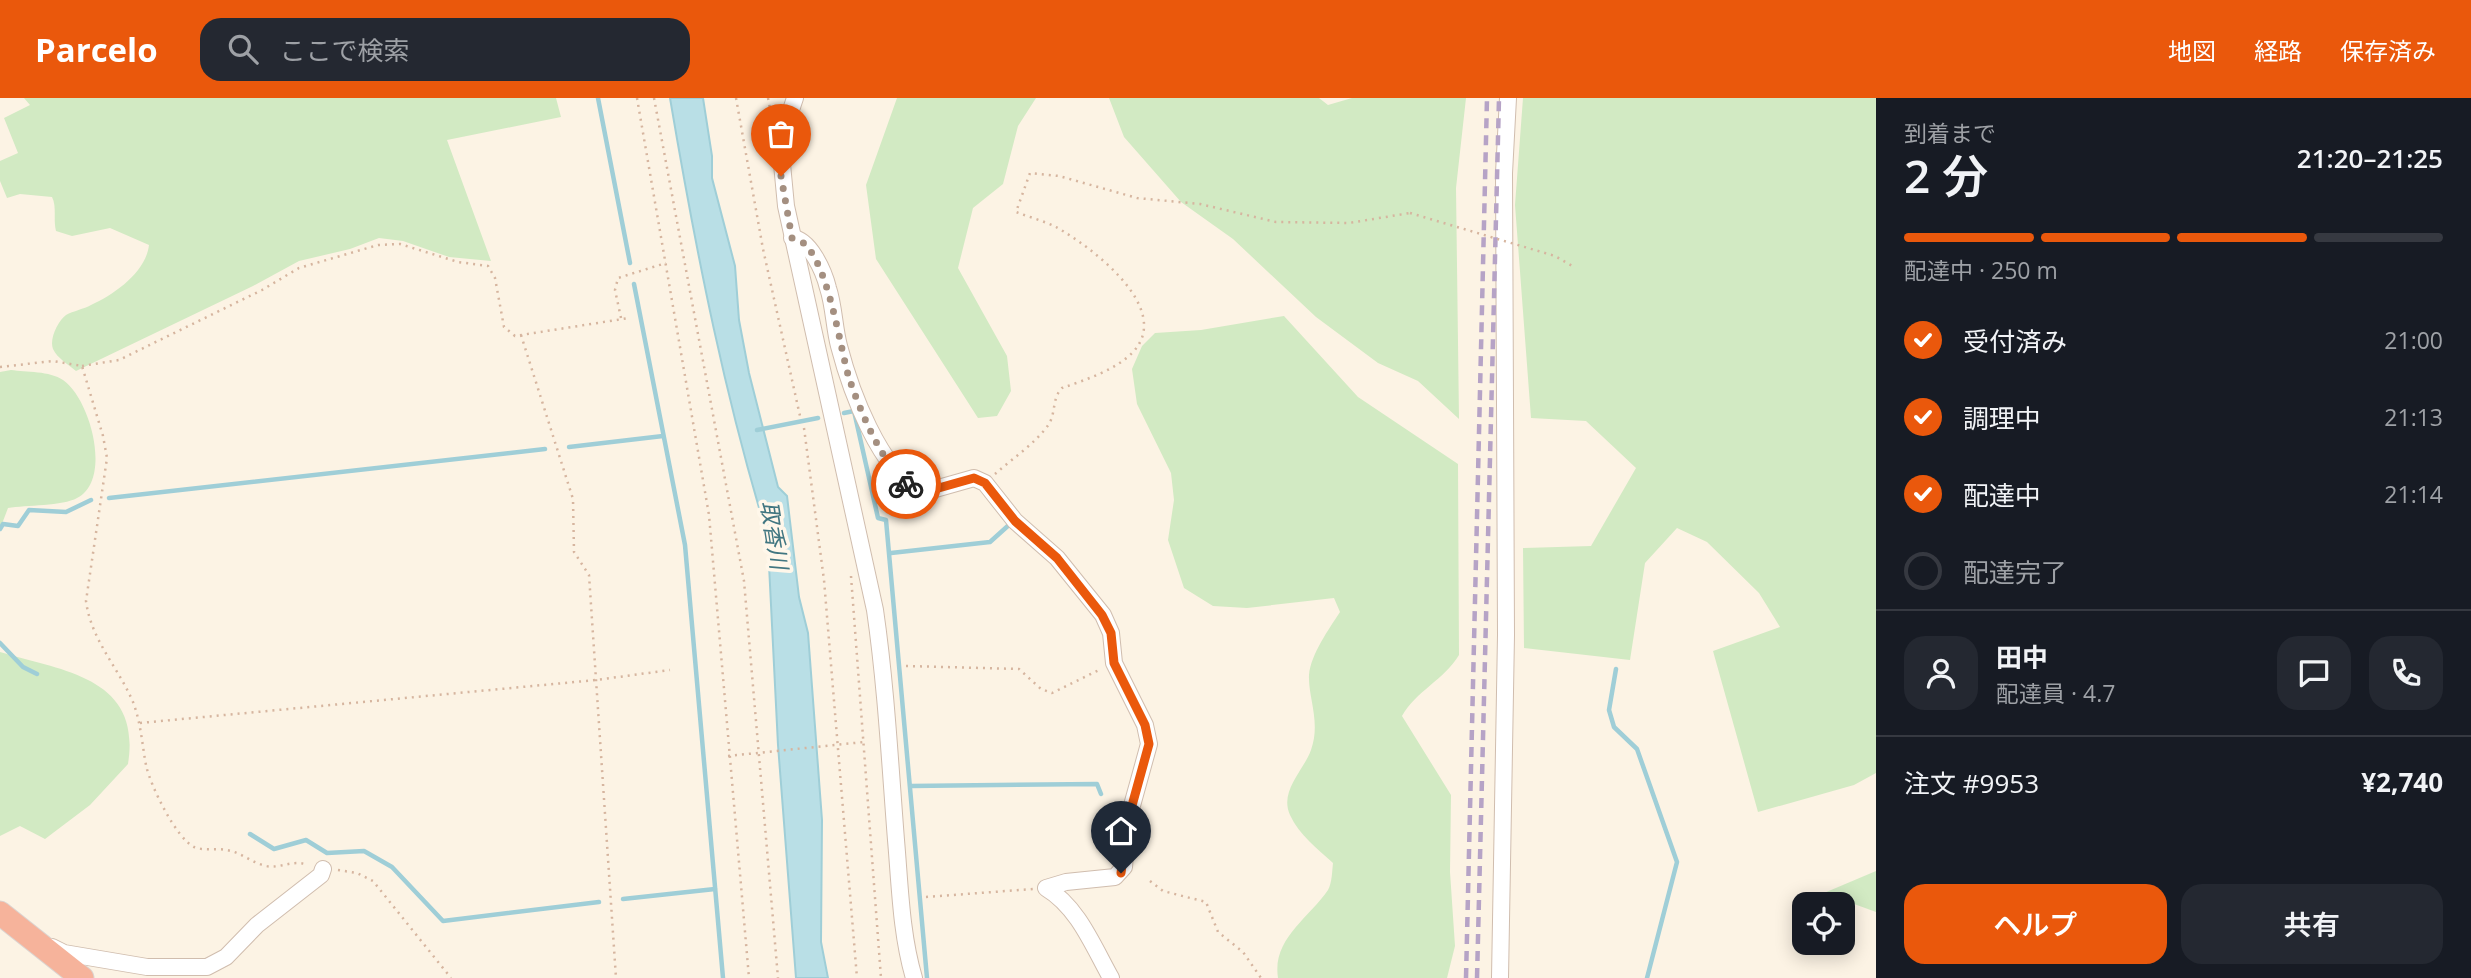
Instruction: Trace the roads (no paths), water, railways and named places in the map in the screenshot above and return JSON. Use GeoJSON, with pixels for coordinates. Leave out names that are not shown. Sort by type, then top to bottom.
{"type":"FeatureCollection","features":[{"type":"Feature","properties":{"kind":"highway"},"geometry":{"type":"LineString","coordinates":[[0,913],[82,978]]}},
{"type":"Feature","properties":{"kind":"street"},"geometry":{"type":"LineString","coordinates":[[795,98],[780,142],[779,156],[792,238],[875,610],[883,666],[901,899],[908,959],[914,978]]}},
{"type":"Feature","properties":{"kind":"street"},"geometry":{"type":"LineString","coordinates":[[1500,978],[1506,608],[1504,173],[1508,98]]}},
{"type":"Feature","properties":{"kind":"street"},"geometry":{"type":"LineString","coordinates":[[792,238],[799,238],[806,246],[824,276],[851,383],[884,456],[904,483],[921,493],[974,478],[985,483],[1015,521],[1057,558],[1102,615],[1111,633],[1114,663],[1145,725],[1149,744],[1128,820],[1124,867],[1115,877],[1066,882],[1046,888],[1062,897],[1072,910],[1111,978]]}},
{"type":"Feature","properties":{"kind":"street"},"geometry":{"type":"LineString","coordinates":[[43,948],[49,946],[64,953],[147,967],[206,967],[226,957],[257,925],[321,875],[323,869]]}},
{"type":"Feature","properties":{"kind":"water","name":"取香川"},"geometry":{"type":"Polygon","coordinates":[[[670,98],[703,98],[712,156],[712,178],[735,266],[739,320],[749,373],[778,487],[787,496],[799,597],[808,633],[822,820],[821,942],[828,978],[796,978],[778,745],[769,565],[773,554],[741,442],[714,328],[670,98]]]}},
{"type":"Feature","properties":{"kind":"waterway"},"geometry":{"type":"LineString","coordinates":[[598,98],[630,263]]}},
{"type":"Feature","properties":{"kind":"waterway"},"geometry":{"type":"LineString","coordinates":[[634,284],[685,545],[723,978]]}},
{"type":"Feature","properties":{"kind":"waterway"},"geometry":{"type":"LineString","coordinates":[[844,413],[854,411],[878,518],[886,520],[927,978]]}},
{"type":"Feature","properties":{"kind":"waterway"},"geometry":{"type":"LineString","coordinates":[[757,430],[818,418]]}},
{"type":"Feature","properties":{"kind":"waterway"},"geometry":{"type":"LineString","coordinates":[[569,447],[663,436]]}},
{"type":"Feature","properties":{"kind":"waterway"},"geometry":{"type":"LineString","coordinates":[[109,498],[545,449]]}},
{"type":"Feature","properties":{"kind":"waterway"},"geometry":{"type":"LineString","coordinates":[[0,529],[3,524],[18,526],[29,510],[66,512],[91,500]]}},
{"type":"Feature","properties":{"kind":"waterway"},"geometry":{"type":"LineString","coordinates":[[891,553],[990,542],[1010,524]]}},
{"type":"Feature","properties":{"kind":"waterway"},"geometry":{"type":"LineString","coordinates":[[0,643],[23,667],[37,674]]}},
{"type":"Feature","properties":{"kind":"waterway"},"geometry":{"type":"LineString","coordinates":[[1616,669],[1609,710],[1614,727],[1637,749],[1677,862],[1647,978]]}},
{"type":"Feature","properties":{"kind":"waterway"},"geometry":{"type":"LineString","coordinates":[[911,786],[1097,784],[1101,794]]}},
{"type":"Feature","properties":{"kind":"waterway"},"geometry":{"type":"LineString","coordinates":[[250,834],[274,849],[306,840],[327,853],[364,851],[392,867],[443,921],[599,902]]}},
{"type":"Feature","properties":{"kind":"waterway"},"geometry":{"type":"LineString","coordinates":[[623,899],[715,889]]}},
{"type":"Feature","properties":{"kind":"railway"},"geometry":{"type":"LineString","coordinates":[[1466,978],[1487,98]]}},
{"type":"Feature","properties":{"kind":"railway"},"geometry":{"type":"LineString","coordinates":[[1477,978],[1499,98]]}}]}
